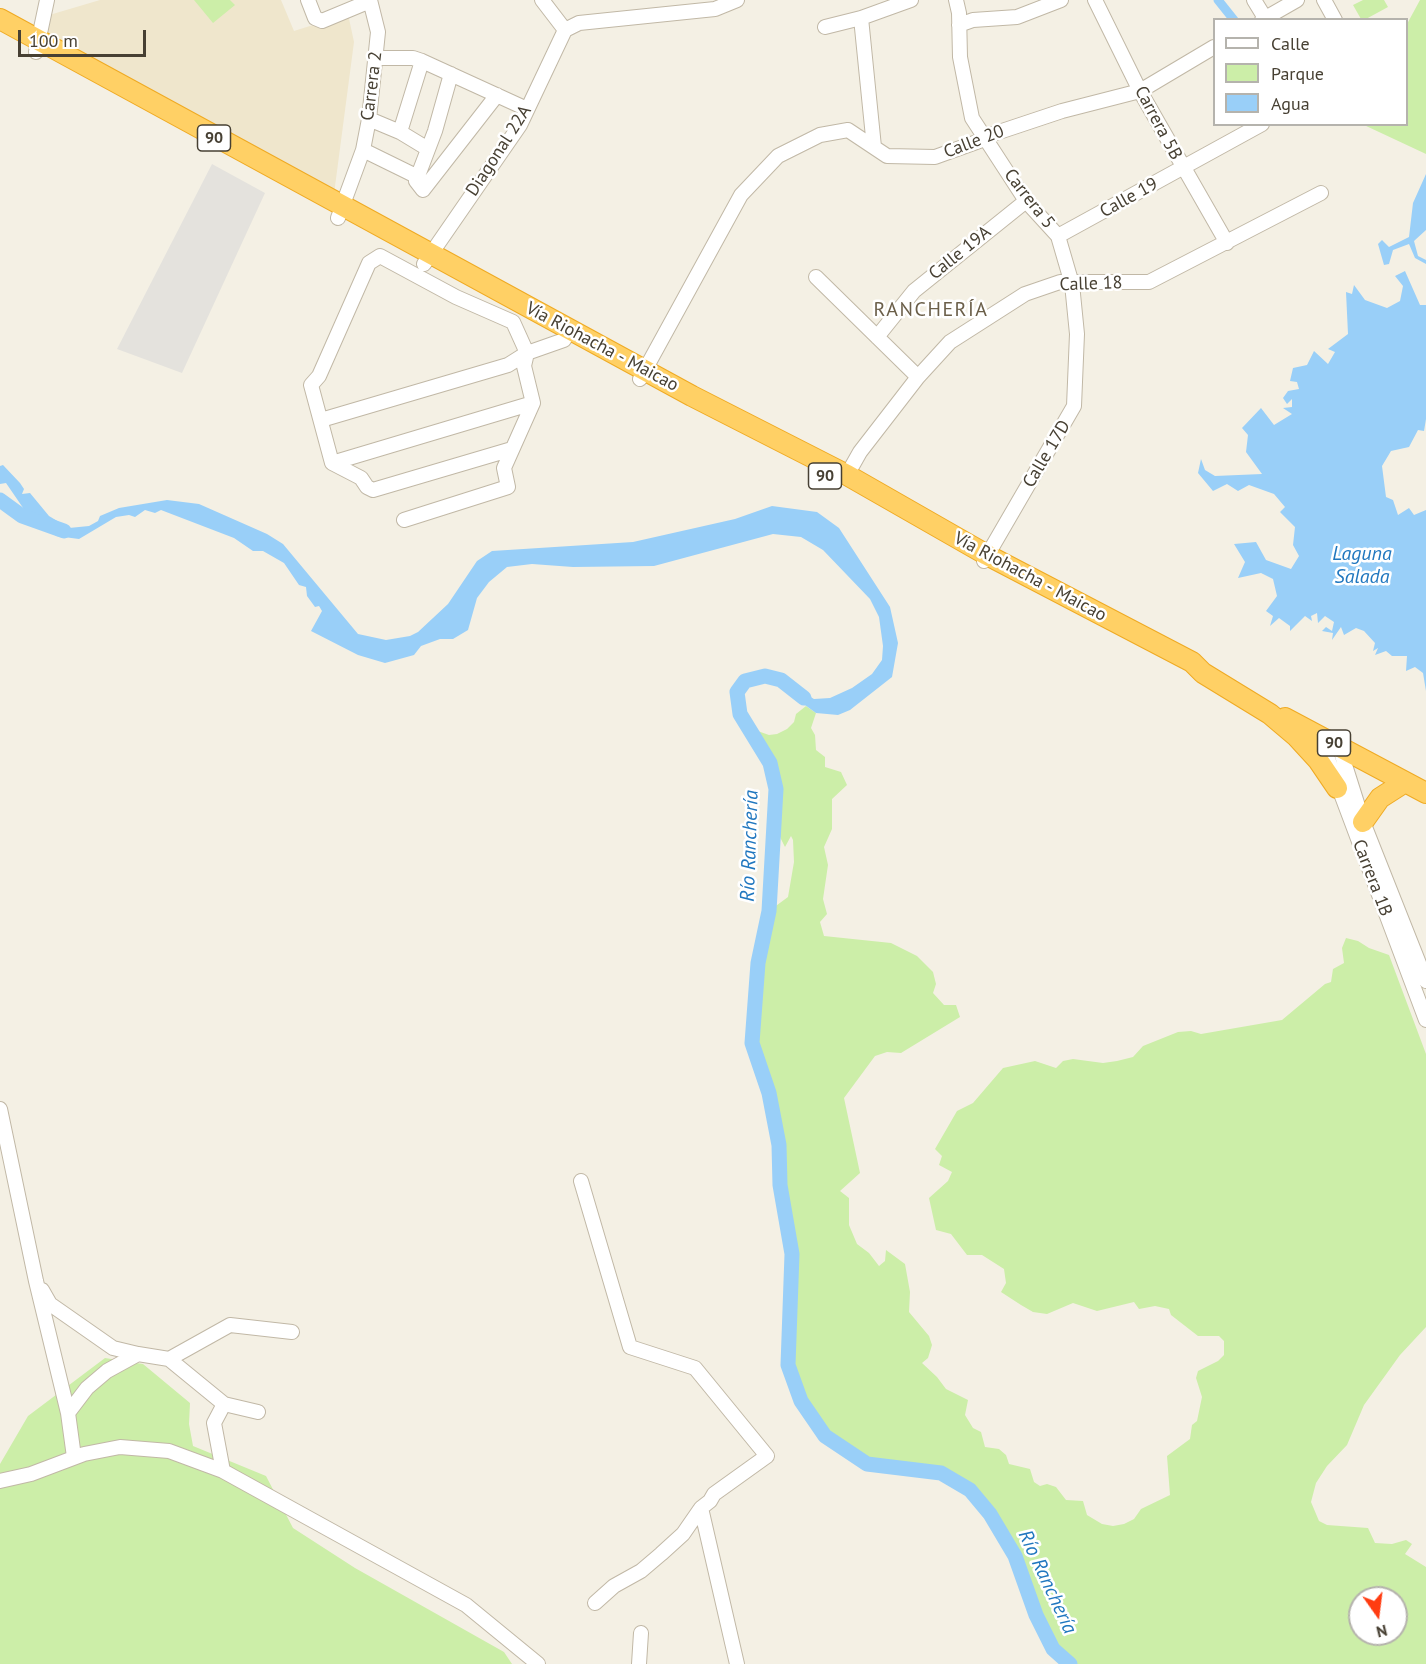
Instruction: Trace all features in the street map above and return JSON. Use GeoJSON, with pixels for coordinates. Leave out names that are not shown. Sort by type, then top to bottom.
{"type":"FeatureCollection","features":[{"type":"Feature","properties":{"kind":"highway","name":"Vía Riohacha - Maicao"},"geometry":{"type":"LineString","coordinates":[[0,20],[37,46],[340,213],[690,400],[844,486],[985,559],[1189,672],[1203,674],[1241,696]]}},
{"type":"Feature","properties":{"kind":"highway","name":"Vía Riohacha - Maicao"},"geometry":{"type":"LineString","coordinates":[[0,32],[37,46]]}},
{"type":"Feature","properties":{"kind":"highway","name":"Vía Riohacha - Maicao"},"geometry":{"type":"LineString","coordinates":[[690,400],[847,475],[985,559]]}},
{"type":"Feature","properties":{"kind":"highway","name":"90"},"geometry":{"type":"LineString","coordinates":[[1241,696],[1426,793]]}},
{"type":"Feature","properties":{"kind":"highway"},"geometry":{"type":"LineString","coordinates":[[1241,696],[1270,714],[1296,736],[1318,760],[1337,788]]}},
{"type":"Feature","properties":{"kind":"highway"},"geometry":{"type":"LineString","coordinates":[[1363,822],[1380,798],[1405,782]]}},
{"type":"Feature","properties":{"kind":"street"},"geometry":{"type":"LineString","coordinates":[[37,46],[46,0]]}},
{"type":"Feature","properties":{"kind":"street"},"geometry":{"type":"LineString","coordinates":[[308,0],[315,18],[322,21],[370,1]]}},
{"type":"Feature","properties":{"kind":"street"},"geometry":{"type":"LineString","coordinates":[[542,0],[566,30],[579,23],[596,20],[715,9],[736,0]]}},
{"type":"Feature","properties":{"kind":"street"},"geometry":{"type":"LineString","coordinates":[[825,27],[861,18],[911,0]]}},
{"type":"Feature","properties":{"kind":"street","name":"Carrera 5"},"geometry":{"type":"LineString","coordinates":[[956,0],[960,57],[972,118],[1026,201],[1058,236],[1072,284],[1077,334]]}},
{"type":"Feature","properties":{"kind":"street"},"geometry":{"type":"LineString","coordinates":[[959,25],[973,20],[1017,17],[1060,0]]}},
{"type":"Feature","properties":{"kind":"street","name":"Carrera 5B"},"geometry":{"type":"LineString","coordinates":[[1095,0],[1140,91],[1227,243]]}},
{"type":"Feature","properties":{"kind":"street"},"geometry":{"type":"LineString","coordinates":[[1254,0],[1263,18]]}},
{"type":"Feature","properties":{"kind":"street"},"geometry":{"type":"LineString","coordinates":[[1266,18],[1297,0]]}},
{"type":"Feature","properties":{"kind":"street"},"geometry":{"type":"LineString","coordinates":[[1324,0],[1334,18]]}},
{"type":"Feature","properties":{"kind":"street","name":"Carrera 2"},"geometry":{"type":"LineString","coordinates":[[340,213],[363,150],[369,119],[378,32],[370,1]]}},
{"type":"Feature","properties":{"kind":"street"},"geometry":{"type":"LineString","coordinates":[[861,18],[874,147]]}},
{"type":"Feature","properties":{"kind":"street","name":"Diagonal 22A"},"geometry":{"type":"LineString","coordinates":[[427,259],[520,125],[566,30]]}},
{"type":"Feature","properties":{"kind":"street","name":"Calle 20"},"geometry":{"type":"LineString","coordinates":[[643,375],[741,195],[778,156],[820,135],[848,130],[887,156],[935,157],[993,134],[1062,111],[1140,91],[1213,48]]}},
{"type":"Feature","properties":{"kind":"street"},"geometry":{"type":"LineString","coordinates":[[377,58],[413,58],[422,61],[527,110]]}},
{"type":"Feature","properties":{"kind":"street"},"geometry":{"type":"LineString","coordinates":[[400,132],[422,61]]}},
{"type":"Feature","properties":{"kind":"street"},"geometry":{"type":"LineString","coordinates":[[451,74],[416,181],[423,190],[497,95]]}},
{"type":"Feature","properties":{"kind":"street"},"geometry":{"type":"LineString","coordinates":[[369,119],[400,132],[428,148]]}},
{"type":"Feature","properties":{"kind":"street","name":"Calle 19"},"geometry":{"type":"LineString","coordinates":[[1058,236],[1258,126]]}},
{"type":"Feature","properties":{"kind":"street"},"geometry":{"type":"LineString","coordinates":[[363,150],[418,177]]}},
{"type":"Feature","properties":{"kind":"street","name":"Calle 18"},"geometry":{"type":"LineString","coordinates":[[847,475],[860,452],[918,377],[950,342],[1025,294],[1060,282],[1072,284],[1149,282],[1321,192]]}},
{"type":"Feature","properties":{"kind":"street","name":"Calle 19A"},"geometry":{"type":"LineString","coordinates":[[877,337],[914,291],[1026,201]]}},
{"type":"Feature","properties":{"kind":"street"},"geometry":{"type":"LineString","coordinates":[[404,520],[508,486],[504,468],[533,403],[524,366],[526,353],[513,322],[456,297],[380,256],[369,263],[319,376],[311,386],[332,463],[361,478],[367,487],[373,490],[512,449]]}},
{"type":"Feature","properties":{"kind":"street"},"geometry":{"type":"LineString","coordinates":[[816,277],[918,377]]}},
{"type":"Feature","properties":{"kind":"street","name":"Calle 17D"},"geometry":{"type":"LineString","coordinates":[[985,559],[1070,416],[1074,406],[1077,334]]}},
{"type":"Feature","properties":{"kind":"street"},"geometry":{"type":"LineString","coordinates":[[321,420],[508,365],[526,353],[567,335]]}},
{"type":"Feature","properties":{"kind":"street"},"geometry":{"type":"LineString","coordinates":[[332,463],[533,403]]}},
{"type":"Feature","properties":{"kind":"street","name":"Carrera 1B"},"geometry":{"type":"LineString","coordinates":[[1319,735],[1337,788],[1422,978]]}},
{"type":"Feature","properties":{"kind":"street","name":"Carrera 1B"},"geometry":{"type":"LineString","coordinates":[[1340,746],[1363,822],[1422,978],[1426,1020]]}},
{"type":"Feature","properties":{"kind":"street"},"geometry":{"type":"LineString","coordinates":[[0,1109],[36,1281],[68,1413],[74,1456]]}},
{"type":"Feature","properties":{"kind":"street"},"geometry":{"type":"LineString","coordinates":[[580,1181],[630,1347],[695,1368],[766,1456],[714,1494],[682,1534],[661,1554],[641,1571],[614,1586],[595,1603]]}},
{"type":"Feature","properties":{"kind":"street"},"geometry":{"type":"LineString","coordinates":[[36,1281],[50,1304],[113,1348],[169,1359],[224,1404],[258,1412]]}},
{"type":"Feature","properties":{"kind":"street"},"geometry":{"type":"LineString","coordinates":[[169,1359],[230,1325],[292,1332]]}},
{"type":"Feature","properties":{"kind":"street"},"geometry":{"type":"LineString","coordinates":[[68,1413],[87,1388],[106,1371],[138,1354]]}},
{"type":"Feature","properties":{"kind":"street"},"geometry":{"type":"LineString","coordinates":[[224,1404],[214,1423],[224,1471]]}},
{"type":"Feature","properties":{"kind":"street"},"geometry":{"type":"LineString","coordinates":[[0,1481],[32,1474],[74,1456],[120,1447],[147,1447],[169,1451],[224,1471],[466,1605],[538,1664]]}},
{"type":"Feature","properties":{"kind":"street"},"geometry":{"type":"LineString","coordinates":[[701,1508],[737,1664]]}},
{"type":"Feature","properties":{"kind":"street"},"geometry":{"type":"LineString","coordinates":[[639,1664],[641,1633]]}},
{"type":"Feature","properties":{"kind":"shaded area"},"geometry":{"type":"Polygon","coordinates":[[[100,0],[281,0],[294,31],[348,14],[354,42],[334,194],[40,38],[46,16],[100,0]]]}},
{"type":"Feature","properties":{"kind":"shaded area"},"geometry":{"type":"Polygon","coordinates":[[[212,164],[265,193],[182,373],[117,349],[212,164]]]}},
{"type":"Feature","properties":{"kind":"green space"},"geometry":{"type":"Polygon","coordinates":[[[194,0],[230,0],[235,5],[213,23],[194,0]]]}},
{"type":"Feature","properties":{"kind":"green space"},"geometry":{"type":"Polygon","coordinates":[[[1363,0],[1384,0],[1388,7],[1368,18],[1360,18],[1353,5],[1363,0]]]}},
{"type":"Feature","properties":{"kind":"green space"},"geometry":{"type":"Polygon","coordinates":[[[1420,0],[1426,0],[1426,154],[1366,126],[1408,126],[1408,22],[1420,0]]]}},
{"type":"Feature","properties":{"kind":"green space"},"geometry":{"type":"Polygon","coordinates":[[[806,706],[816,713],[811,728],[815,735],[816,750],[825,757],[825,767],[841,772],[847,785],[832,799],[832,829],[824,847],[828,865],[823,899],[827,914],[820,922],[824,936],[891,943],[917,956],[933,972],[936,984],[933,993],[944,1005],[956,1005],[960,1017],[901,1053],[887,1052],[875,1056],[844,1098],[860,1173],[840,1191],[849,1198],[849,1225],[857,1244],[869,1253],[879,1266],[885,1261],[886,1250],[905,1264],[910,1292],[909,1312],[929,1336],[932,1345],[928,1358],[922,1363],[946,1389],[968,1400],[965,1415],[973,1428],[981,1432],[985,1447],[999,1449],[1006,1455],[1009,1464],[1030,1469],[1034,1482],[1040,1486],[1047,1484],[1056,1487],[1066,1500],[1083,1501],[1087,1515],[1102,1524],[1113,1526],[1124,1524],[1134,1519],[1141,1509],[1170,1495],[1167,1456],[1190,1439],[1192,1425],[1197,1421],[1202,1397],[1196,1378],[1198,1371],[1218,1361],[1224,1355],[1224,1341],[1219,1336],[1198,1336],[1171,1315],[1169,1309],[1155,1306],[1139,1309],[1134,1302],[1097,1311],[1073,1303],[1047,1314],[1033,1312],[1001,1292],[1006,1283],[1004,1269],[982,1255],[967,1255],[951,1234],[936,1230],[929,1198],[948,1181],[952,1172],[939,1165],[942,1156],[935,1149],[957,1111],[973,1103],[1003,1068],[1035,1061],[1056,1068],[1063,1061],[1073,1059],[1103,1063],[1117,1061],[1133,1057],[1143,1046],[1178,1032],[1191,1031],[1201,1034],[1282,1020],[1325,984],[1331,982],[1333,969],[1344,963],[1342,948],[1346,938],[1389,955],[1426,1054],[1426,1327],[1400,1355],[1364,1405],[1347,1445],[1327,1466],[1316,1483],[1311,1502],[1319,1521],[1327,1525],[1368,1528],[1375,1543],[1392,1544],[1406,1540],[1412,1544],[1405,1554],[1426,1567],[1426,1664],[1070,1664],[1053,1649],[1036,1615],[1015,1556],[990,1514],[970,1490],[941,1473],[867,1464],[825,1436],[801,1401],[788,1365],[792,1254],[780,1185],[779,1145],[770,1096],[752,1043],[758,963],[769,911],[788,897],[794,862],[791,836],[785,847],[779,835],[782,786],[780,776],[776,770],[772,771],[769,762],[749,731],[752,729],[769,735],[777,734],[794,722],[796,714],[806,706]]]}},
{"type":"Feature","properties":{"kind":"green space"},"geometry":{"type":"Polygon","coordinates":[[[105,1358],[143,1364],[190,1403],[189,1424],[193,1446],[266,1476],[293,1528],[355,1568],[504,1652],[512,1664],[0,1664],[0,1464],[28,1416],[105,1358]]]}},
{"type":"Feature","properties":{"kind":"water"},"geometry":{"type":"Polygon","coordinates":[[[1426,174],[1426,230],[1414,241],[1418,256],[1426,260],[1426,264],[1415,258],[1409,244],[1393,250],[1389,264],[1384,265],[1378,244],[1382,240],[1389,247],[1409,237],[1413,203],[1426,174]]]}},
{"type":"Feature","properties":{"kind":"water","name":"Laguna Salada"},"geometry":{"type":"Polygon","coordinates":[[[1405,271],[1420,305],[1426,305],[1426,419],[1424,431],[1418,430],[1409,447],[1391,451],[1382,466],[1386,497],[1393,500],[1398,515],[1409,508],[1414,515],[1426,510],[1426,691],[1423,673],[1415,667],[1406,671],[1407,656],[1392,656],[1386,651],[1375,655],[1378,648],[1373,651],[1375,643],[1364,631],[1356,628],[1344,635],[1341,627],[1332,640],[1333,633],[1322,631],[1326,627],[1332,631],[1334,622],[1325,616],[1318,623],[1317,613],[1311,616],[1312,621],[1305,616],[1290,631],[1290,626],[1279,618],[1270,626],[1273,616],[1266,611],[1277,596],[1273,579],[1261,573],[1238,578],[1245,562],[1234,544],[1256,542],[1266,560],[1291,569],[1299,556],[1293,545],[1295,527],[1280,512],[1285,507],[1274,494],[1249,485],[1238,491],[1227,484],[1213,491],[1198,473],[1201,459],[1205,470],[1215,476],[1262,474],[1246,452],[1248,435],[1242,428],[1261,408],[1274,425],[1292,414],[1283,408],[1292,407],[1292,399],[1287,404],[1283,398],[1288,391],[1299,389],[1297,382],[1290,381],[1293,368],[1307,365],[1314,351],[1328,364],[1335,352],[1328,349],[1348,334],[1346,292],[1352,294],[1354,285],[1365,300],[1387,308],[1400,301],[1403,286],[1395,276],[1405,271]]]}},
{"type":"Feature","properties":{"kind":"water"},"geometry":{"type":"Polygon","coordinates":[[[3,465],[24,489],[22,494],[30,493],[49,516],[69,528],[89,526],[98,521],[100,516],[119,508],[167,500],[199,504],[267,534],[283,544],[358,634],[386,640],[410,636],[418,632],[448,604],[477,561],[492,551],[633,542],[735,519],[772,506],[817,512],[839,528],[890,607],[898,643],[892,677],[850,710],[838,715],[816,713],[798,700],[790,685],[814,699],[830,698],[852,688],[872,674],[882,660],[883,646],[879,617],[870,599],[823,550],[801,537],[773,534],[654,566],[573,567],[532,564],[507,567],[489,582],[477,598],[468,630],[453,639],[440,639],[421,646],[414,655],[385,663],[358,655],[311,631],[322,611],[319,606],[315,607],[307,596],[306,587],[299,585],[284,563],[263,551],[253,551],[234,538],[161,510],[155,513],[145,510],[135,517],[129,515],[116,517],[79,539],[56,536],[43,522],[33,518],[33,513],[30,518],[6,483],[0,484],[0,466],[3,465]]]}},
{"type":"Feature","properties":{"kind":"waterway"},"geometry":{"type":"LineString","coordinates":[[1218,0],[1232,18]]}},
{"type":"Feature","properties":{"kind":"waterway","name":"Río Ranchería"},"geometry":{"type":"LineString","coordinates":[[0,500],[22,516],[64,531]]}},
{"type":"Feature","properties":{"kind":"waterway","name":"Río Ranchería"},"geometry":{"type":"LineString","coordinates":[[804,698],[781,680],[765,676],[745,681],[737,692],[740,714],[770,763],[776,789],[769,911],[758,963],[752,1043],[769,1093],[779,1145],[780,1185],[792,1254],[788,1365],[801,1401],[825,1436],[867,1464],[941,1473],[970,1490],[990,1514],[1015,1556],[1036,1615],[1053,1649],[1070,1664]]}},
{"type":"Feature","properties":{"kind":"district","name":"RANCHERÍA"},"geometry":{"type":"Point","coordinates":[931,310]}}]}
